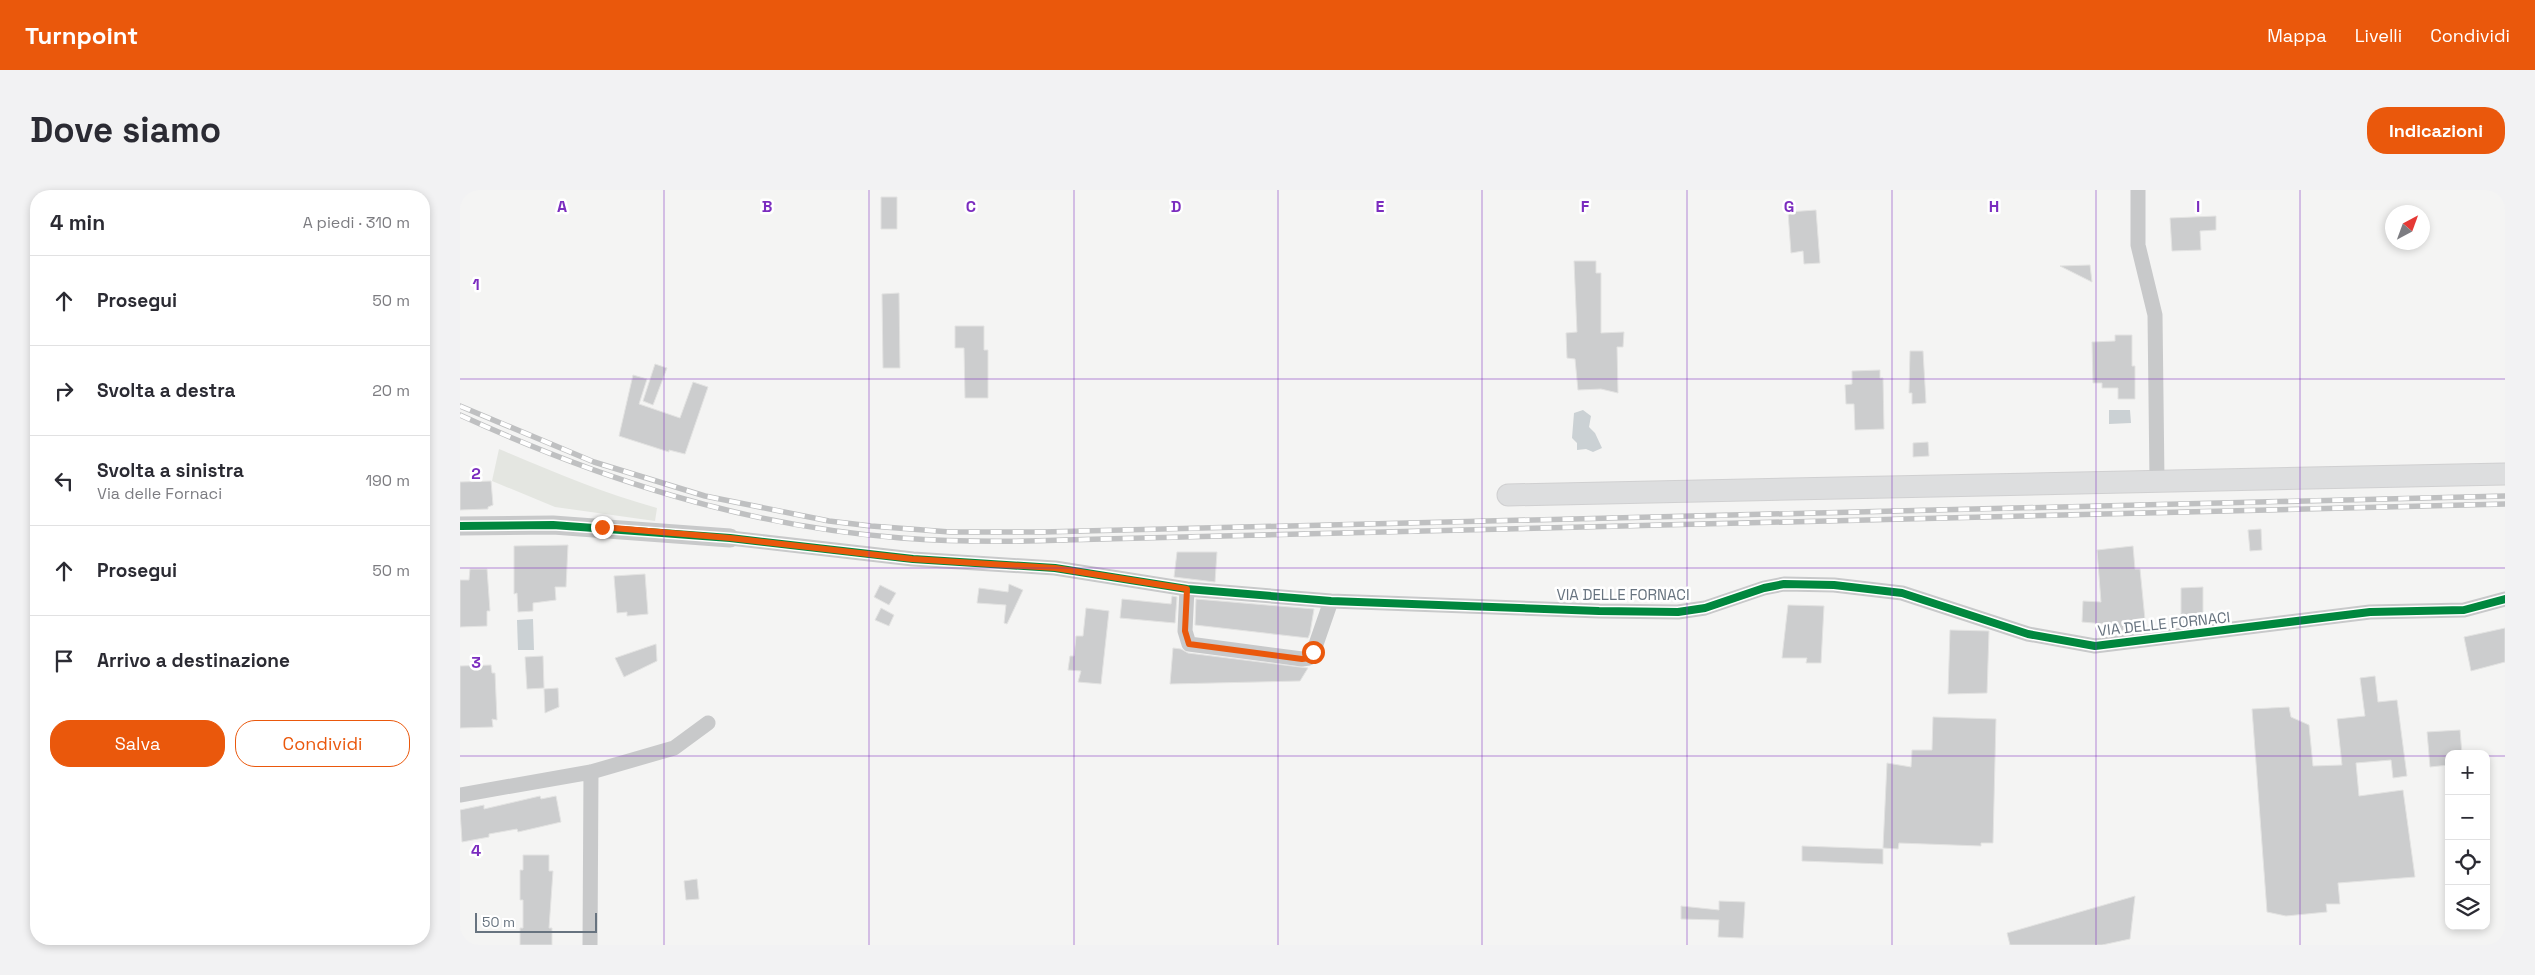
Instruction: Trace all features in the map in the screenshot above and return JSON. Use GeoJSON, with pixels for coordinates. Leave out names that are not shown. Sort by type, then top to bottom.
{"type":"FeatureCollection","features":[{"type":"Feature","properties":{"kind":"main road"},"geometry":{"type":"LineString","coordinates":[[1508,495],[2505,474]]}},
{"type":"Feature","properties":{"kind":"street"},"geometry":{"type":"LineString","coordinates":[[2138,190],[2138,245],[2156,315],[2157,481]]}},
{"type":"Feature","properties":{"kind":"street"},"geometry":{"type":"LineString","coordinates":[[460,526],[553,525],[730,538]]}},
{"type":"Feature","properties":{"kind":"street","name":"VIA DELLE FORNACI"},"geometry":{"type":"LineString","coordinates":[[730,538],[912,559],[1055,568],[1187,589],[1331,601],[1589,611],[1678,612],[1705,608],[1764,588],[1784,584],[1834,585],[1902,593],[2028,634],[2095,646],[2370,612],[2464,610],[2505,599]]}},
{"type":"Feature","properties":{"kind":"street"},"geometry":{"type":"LineString","coordinates":[[1187,589],[1185,631],[1189,644],[1302,659],[1310,658],[1313,652],[1331,601]]}},
{"type":"Feature","properties":{"kind":"street"},"geometry":{"type":"LineString","coordinates":[[460,795],[591,772],[674,748],[708,723]]}},
{"type":"Feature","properties":{"kind":"street"},"geometry":{"type":"LineString","coordinates":[[590,945],[591,772]]}},
{"type":"Feature","properties":{"kind":"shaded area"},"geometry":{"type":"Polygon","coordinates":[[[1583,410],[1591,416],[1589,427],[1595,433],[1602,448],[1593,452],[1586,449],[1577,450],[1577,443],[1572,438],[1574,413],[1583,410]]]}},
{"type":"Feature","properties":{"kind":"shaded area"},"geometry":{"type":"Polygon","coordinates":[[[2109,410],[2130,410],[2131,423],[2109,424],[2109,410]]]}},
{"type":"Feature","properties":{"kind":"shaded area"},"geometry":{"type":"Polygon","coordinates":[[[499,449],[597,489],[657,508],[655,521],[555,507],[492,481],[499,449]]]}},
{"type":"Feature","properties":{"kind":"shaded area"},"geometry":{"type":"Polygon","coordinates":[[[533,619],[534,650],[518,650],[517,620],[533,619]]]}},
{"type":"Feature","properties":{"kind":"building"},"geometry":{"type":"Polygon","coordinates":[[[881,197],[897,197],[897,229],[881,229],[881,197]]]}},
{"type":"Feature","properties":{"kind":"building"},"geometry":{"type":"Polygon","coordinates":[[[1816,210],[1820,263],[1804,264],[1803,251],[1791,253],[1788,212],[1816,210]]]}},
{"type":"Feature","properties":{"kind":"building"},"geometry":{"type":"Polygon","coordinates":[[[2216,216],[2216,230],[2200,231],[2201,250],[2172,251],[2170,218],[2216,216]]]}},
{"type":"Feature","properties":{"kind":"building"},"geometry":{"type":"Polygon","coordinates":[[[1574,261],[1596,261],[1596,273],[1601,273],[1601,333],[1624,332],[1623,347],[1617,347],[1618,393],[1601,389],[1578,390],[1575,359],[1567,358],[1566,333],[1577,332],[1574,261]]]}},
{"type":"Feature","properties":{"kind":"building"},"geometry":{"type":"Polygon","coordinates":[[[2090,265],[2092,282],[2060,266],[2090,265]]]}},
{"type":"Feature","properties":{"kind":"building"},"geometry":{"type":"Polygon","coordinates":[[[899,293],[900,368],[883,368],[882,294],[899,293]]]}},
{"type":"Feature","properties":{"kind":"building"},"geometry":{"type":"Polygon","coordinates":[[[955,326],[984,326],[984,350],[988,350],[988,398],[965,398],[964,348],[955,348],[955,326]]]}},
{"type":"Feature","properties":{"kind":"building"},"geometry":{"type":"Polygon","coordinates":[[[2115,335],[2132,335],[2132,366],[2135,366],[2135,399],[2118,399],[2118,388],[2102,388],[2102,383],[2093,383],[2092,342],[2115,341],[2115,335]]]}},
{"type":"Feature","properties":{"kind":"building"},"geometry":{"type":"Polygon","coordinates":[[[1910,351],[1923,351],[1926,403],[1912,404],[1912,393],[1909,393],[1910,351]]]}},
{"type":"Feature","properties":{"kind":"building"},"geometry":{"type":"Polygon","coordinates":[[[655,364],[667,368],[653,405],[643,401],[655,364]]]}},
{"type":"Feature","properties":{"kind":"building"},"geometry":{"type":"Polygon","coordinates":[[[1880,370],[1880,378],[1883,378],[1884,429],[1855,430],[1854,404],[1846,404],[1845,385],[1852,384],[1852,371],[1880,370]]]}},
{"type":"Feature","properties":{"kind":"building"},"geometry":{"type":"Polygon","coordinates":[[[633,375],[647,379],[639,404],[680,418],[693,382],[708,387],[685,454],[669,450],[669,452],[619,436],[633,375]]]}},
{"type":"Feature","properties":{"kind":"building"},"geometry":{"type":"Polygon","coordinates":[[[1928,442],[1929,456],[1913,457],[1913,443],[1928,442]]]}},
{"type":"Feature","properties":{"kind":"building"},"geometry":{"type":"Polygon","coordinates":[[[491,481],[493,505],[488,507],[488,509],[460,510],[460,482],[491,481]]]}},
{"type":"Feature","properties":{"kind":"building"},"geometry":{"type":"Polygon","coordinates":[[[2261,529],[2262,550],[2250,551],[2248,530],[2261,529]]]}},
{"type":"Feature","properties":{"kind":"building"},"geometry":{"type":"Polygon","coordinates":[[[568,545],[566,587],[555,587],[556,600],[533,603],[533,611],[518,612],[517,593],[514,594],[514,546],[568,545]]]}},
{"type":"Feature","properties":{"kind":"building"},"geometry":{"type":"Polygon","coordinates":[[[2133,546],[2135,569],[2140,569],[2146,630],[2117,632],[2116,625],[2082,622],[2083,601],[2101,602],[2097,550],[2133,546]]]}},
{"type":"Feature","properties":{"kind":"building"},"geometry":{"type":"Polygon","coordinates":[[[1177,552],[1217,552],[1215,582],[1174,577],[1177,552]]]}},
{"type":"Feature","properties":{"kind":"building"},"geometry":{"type":"Polygon","coordinates":[[[470,569],[487,569],[490,611],[487,611],[487,626],[460,627],[460,580],[469,580],[470,569]]]}},
{"type":"Feature","properties":{"kind":"building"},"geometry":{"type":"Polygon","coordinates":[[[645,574],[648,614],[627,616],[627,612],[617,613],[614,576],[645,574]]]}},
{"type":"Feature","properties":{"kind":"building"},"geometry":{"type":"Polygon","coordinates":[[[1009,584],[1023,590],[1007,624],[1004,623],[1006,605],[977,603],[979,588],[1008,592],[1009,584]]]}},
{"type":"Feature","properties":{"kind":"building"},"geometry":{"type":"Polygon","coordinates":[[[880,585],[896,593],[889,605],[874,597],[880,585]]]}},
{"type":"Feature","properties":{"kind":"building"},"geometry":{"type":"Polygon","coordinates":[[[2203,587],[2203,621],[2181,624],[2181,588],[2203,587]]]}},
{"type":"Feature","properties":{"kind":"building"},"geometry":{"type":"Polygon","coordinates":[[[1172,596],[1177,597],[1175,623],[1120,618],[1122,599],[1171,604],[1172,596]]]}},
{"type":"Feature","properties":{"kind":"building"},"geometry":{"type":"Polygon","coordinates":[[[1196,599],[1314,609],[1310,633],[1308,638],[1195,625],[1196,599]]]}},
{"type":"Feature","properties":{"kind":"building"},"geometry":{"type":"Polygon","coordinates":[[[1788,605],[1824,606],[1821,663],[1806,663],[1807,658],[1782,658],[1788,605]]]}},
{"type":"Feature","properties":{"kind":"building"},"geometry":{"type":"Polygon","coordinates":[[[881,608],[894,615],[889,626],[875,620],[881,608]]]}},
{"type":"Feature","properties":{"kind":"building"},"geometry":{"type":"Polygon","coordinates":[[[1086,608],[1109,611],[1101,684],[1078,682],[1081,671],[1068,670],[1070,656],[1074,656],[1076,636],[1083,636],[1086,608]]]}},
{"type":"Feature","properties":{"kind":"building"},"geometry":{"type":"Polygon","coordinates":[[[2505,628],[2505,662],[2471,671],[2464,637],[2505,628]]]}},
{"type":"Feature","properties":{"kind":"building"},"geometry":{"type":"Polygon","coordinates":[[[1950,630],[1989,631],[1987,693],[1948,694],[1950,630]]]}},
{"type":"Feature","properties":{"kind":"building"},"geometry":{"type":"Polygon","coordinates":[[[656,644],[657,661],[624,677],[615,658],[656,644]]]}},
{"type":"Feature","properties":{"kind":"building"},"geometry":{"type":"Polygon","coordinates":[[[1173,648],[1181,649],[1188,653],[1308,668],[1300,681],[1170,684],[1173,648]]]}},
{"type":"Feature","properties":{"kind":"building"},"geometry":{"type":"Polygon","coordinates":[[[543,656],[544,688],[527,689],[525,657],[543,656]]]}},
{"type":"Feature","properties":{"kind":"building"},"geometry":{"type":"Polygon","coordinates":[[[491,665],[492,673],[495,673],[497,720],[492,719],[493,727],[460,728],[460,666],[491,665]]]}},
{"type":"Feature","properties":{"kind":"building"},"geometry":{"type":"Polygon","coordinates":[[[2375,676],[2378,702],[2397,700],[2407,776],[2393,778],[2391,760],[2356,763],[2359,796],[2403,790],[2415,877],[2338,883],[2340,904],[2326,904],[2327,912],[2286,916],[2267,912],[2252,709],[2289,707],[2291,717],[2309,725],[2313,766],[2342,765],[2337,719],[2365,716],[2360,678],[2375,676]]]}},
{"type":"Feature","properties":{"kind":"building"},"geometry":{"type":"Polygon","coordinates":[[[558,688],[559,707],[545,713],[544,689],[558,688]]]}},
{"type":"Feature","properties":{"kind":"building"},"geometry":{"type":"Polygon","coordinates":[[[1933,717],[1996,719],[1993,843],[1981,843],[1981,846],[1899,843],[1898,849],[1883,848],[1887,763],[1911,767],[1912,750],[1932,750],[1933,717]]]}},
{"type":"Feature","properties":{"kind":"building"},"geometry":{"type":"Polygon","coordinates":[[[2460,730],[2462,750],[2445,750],[2445,765],[2430,767],[2427,732],[2460,730]]]}},
{"type":"Feature","properties":{"kind":"building"},"geometry":{"type":"Polygon","coordinates":[[[540,796],[541,799],[556,796],[561,822],[518,832],[517,829],[489,834],[489,837],[462,842],[460,810],[484,805],[484,809],[540,796]]]}},
{"type":"Feature","properties":{"kind":"building"},"geometry":{"type":"Polygon","coordinates":[[[1802,846],[1883,849],[1883,864],[1802,861],[1802,846]]]}},
{"type":"Feature","properties":{"kind":"building"},"geometry":{"type":"Polygon","coordinates":[[[523,855],[549,855],[549,871],[553,871],[549,928],[552,928],[552,945],[520,945],[520,928],[523,928],[523,900],[520,900],[520,870],[523,870],[523,855]]]}},
{"type":"Feature","properties":{"kind":"building"},"geometry":{"type":"Polygon","coordinates":[[[697,879],[699,899],[686,900],[684,881],[697,879]]]}},
{"type":"Feature","properties":{"kind":"building"},"geometry":{"type":"Polygon","coordinates":[[[2135,896],[2130,939],[2102,945],[2010,945],[2007,933],[2135,896]]]}},
{"type":"Feature","properties":{"kind":"building"},"geometry":{"type":"Polygon","coordinates":[[[1719,901],[1745,902],[1743,938],[1718,937],[1719,920],[1681,919],[1681,906],[1719,910],[1719,901]]]}},
{"type":"Feature","properties":{"kind":"railway"},"geometry":{"type":"LineString","coordinates":[[460,406],[594,462],[705,496],[829,521],[950,532],[1043,532],[2505,496]]}},
{"type":"Feature","properties":{"kind":"railway"},"geometry":{"type":"LineString","coordinates":[[460,415],[567,460],[675,496],[730,511],[786,523],[843,532],[942,540],[1044,541],[2505,504]]}},
{"type":"Feature","properties":{"kind":"cycle path"},"geometry":{"type":"LineString","coordinates":[[460,526],[553,525],[730,538],[913,559],[1055,568],[1187,589],[1331,601],[1599,611],[1678,612],[1705,608],[1764,588],[1784,584],[1834,585],[1902,593],[2028,634],[2095,646],[2370,612],[2464,610],[2505,599]]}},
{"type":"Feature","properties":{"kind":"route"},"geometry":{"type":"LineString","coordinates":[[602,527],[730,538],[912,559],[1009,563],[1055,568],[1187,589],[1185,631],[1189,644],[1197,647],[1302,659],[1310,658],[1313,652]]}}]}
